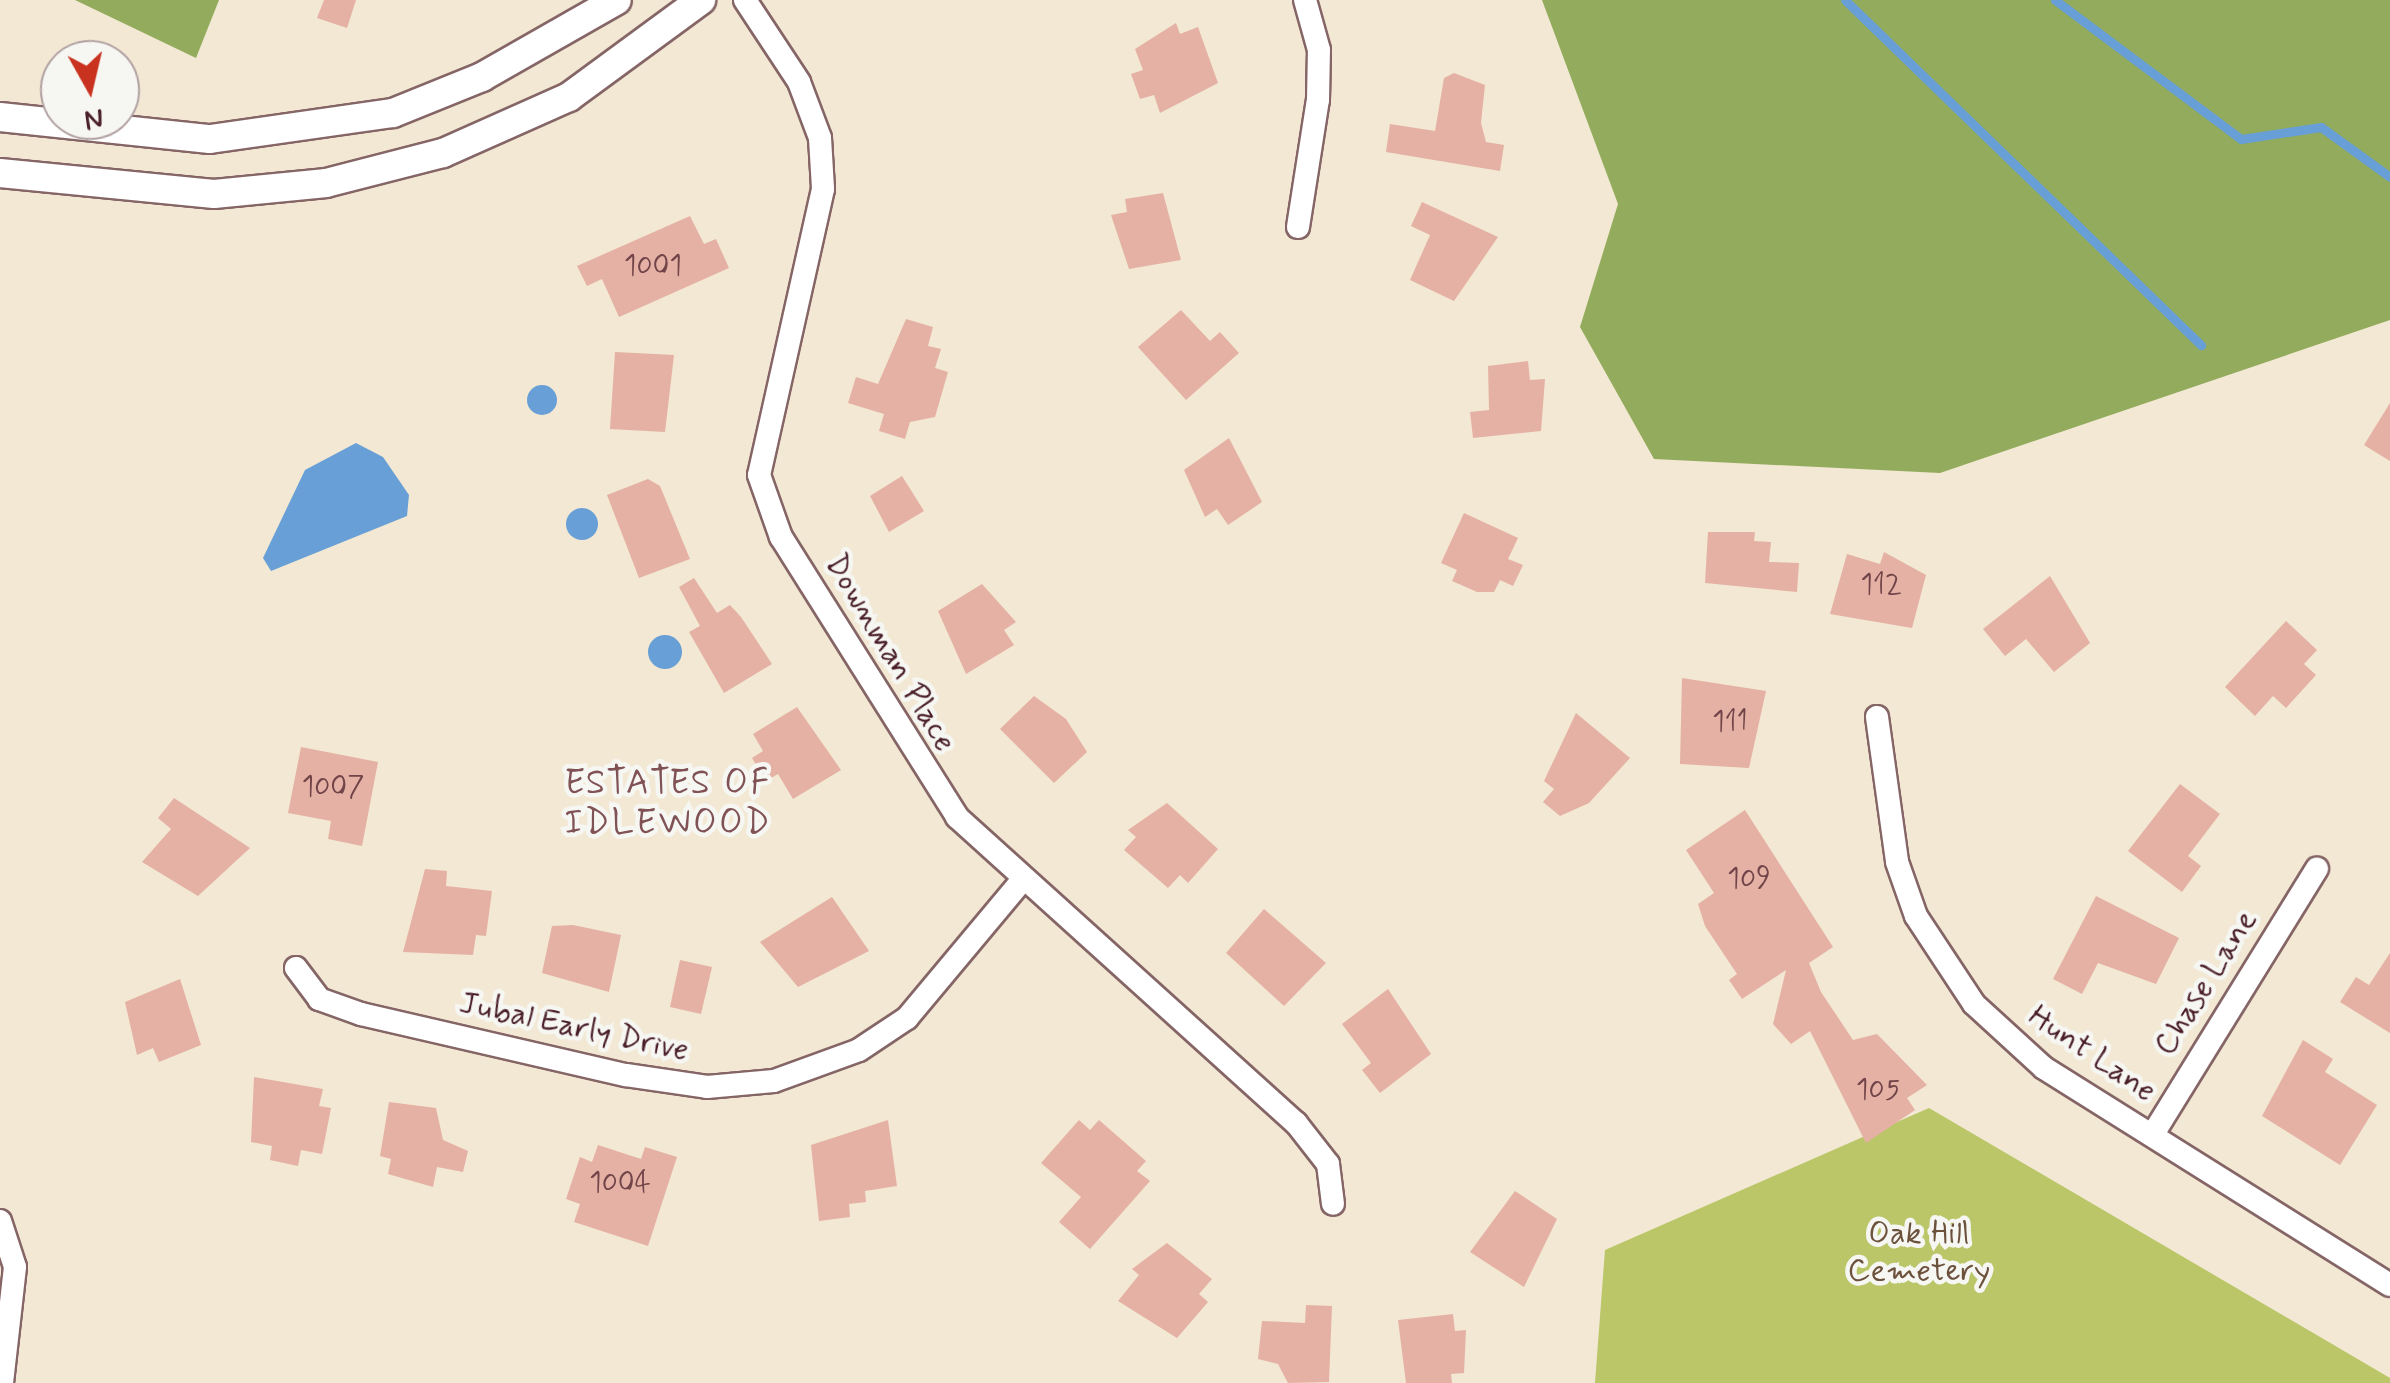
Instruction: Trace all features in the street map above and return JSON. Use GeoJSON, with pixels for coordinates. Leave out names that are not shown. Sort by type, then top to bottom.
{"type":"FeatureCollection","features":[{"type":"Feature","properties":{"kind":"street"},"geometry":{"type":"LineString","coordinates":[[0,117],[210,139],[393,113],[482,78],[618,0]]}},
{"type":"Feature","properties":{"kind":"street"},"geometry":{"type":"LineString","coordinates":[[0,173],[214,194],[326,184],[442,152],[569,98],[701,0]]}},
{"type":"Feature","properties":{"kind":"street","name":"Downman Place"},"geometry":{"type":"LineString","coordinates":[[745,0],[798,82],[820,138],[824,189],[759,475],[782,537],[924,774],[1020,883],[1296,1123],[1328,1164],[1334,1204]]}},
{"type":"Feature","properties":{"kind":"street"},"geometry":{"type":"LineString","coordinates":[[1298,227],[1318,100],[1319,50],[1305,0]]}},
{"type":"Feature","properties":{"kind":"street","name":"Hunt Lane"},"geometry":{"type":"LineString","coordinates":[[1876,717],[1897,862],[1942,962],[2011,1042],[2390,1284]]}},
{"type":"Feature","properties":{"kind":"street","name":"Chase Lane"},"geometry":{"type":"LineString","coordinates":[[2153,1134],[2317,868]]}},
{"type":"Feature","properties":{"kind":"street","name":"Jubal Early Drive"},"geometry":{"type":"LineString","coordinates":[[296,968],[320,999],[361,1014],[626,1076],[707,1088],[774,1081],[859,1050],[906,1018],[1020,883]]}},
{"type":"Feature","properties":{"kind":"street"},"geometry":{"type":"LineString","coordinates":[[0,1221],[15,1268],[2,1383]]}},
{"type":"Feature","properties":{"kind":"green space"},"geometry":{"type":"Polygon","coordinates":[[[75,0],[219,0],[196,58],[75,0]]]}},
{"type":"Feature","properties":{"kind":"green space"},"geometry":{"type":"Polygon","coordinates":[[[1542,0],[2390,0],[2390,320],[1940,473],[1654,459],[1580,327],[1618,204],[1542,0]]]}},
{"type":"Feature","properties":{"kind":"green space","name":"Oak Hill Cemetery"},"geometry":{"type":"Polygon","coordinates":[[[1929,1108],[2390,1378],[2390,1383],[1595,1383],[1605,1250],[1929,1108]]]}},
{"type":"Feature","properties":{"kind":"water"},"geometry":{"type":"Polygon","coordinates":[[[542,385],[553,389],[557,400],[553,411],[542,415],[531,411],[527,400],[531,389],[542,385]]]}},
{"type":"Feature","properties":{"kind":"water"},"geometry":{"type":"Polygon","coordinates":[[[356,443],[383,457],[409,495],[407,516],[271,571],[263,558],[305,470],[356,443]]]}},
{"type":"Feature","properties":{"kind":"water"},"geometry":{"type":"Polygon","coordinates":[[[582,508],[593,513],[598,524],[593,535],[582,540],[571,535],[566,524],[571,513],[582,508]]]}},
{"type":"Feature","properties":{"kind":"water"},"geometry":{"type":"Polygon","coordinates":[[[665,635],[677,640],[682,652],[677,664],[665,669],[653,664],[648,652],[653,640],[665,635]]]}},
{"type":"Feature","properties":{"kind":"building"},"geometry":{"type":"Polygon","coordinates":[[[324,0],[356,0],[347,28],[317,18],[324,0]]]}},
{"type":"Feature","properties":{"kind":"building"},"geometry":{"type":"Polygon","coordinates":[[[1176,23],[1180,34],[1198,27],[1218,83],[1160,113],[1154,95],[1140,99],[1131,74],[1143,70],[1135,49],[1176,23]]]}},
{"type":"Feature","properties":{"kind":"building"},"geometry":{"type":"Polygon","coordinates":[[[1454,73],[1485,85],[1481,123],[1486,142],[1504,145],[1500,171],[1386,152],[1390,124],[1435,131],[1444,78],[1454,73]]]}},
{"type":"Feature","properties":{"kind":"building"},"geometry":{"type":"Polygon","coordinates":[[[1163,193],[1181,260],[1129,269],[1111,215],[1127,212],[1125,199],[1163,193]]]}},
{"type":"Feature","properties":{"kind":"building"},"geometry":{"type":"Polygon","coordinates":[[[1422,202],[1498,237],[1454,301],[1410,280],[1430,235],[1411,226],[1422,202]]]}},
{"type":"Feature","properties":{"kind":"building"},"geometry":{"type":"Polygon","coordinates":[[[690,216],[704,244],[716,239],[729,268],[619,317],[602,279],[587,286],[577,266],[690,216]]]}},
{"type":"Feature","properties":{"kind":"building"},"geometry":{"type":"Polygon","coordinates":[[[1181,310],[1210,341],[1220,332],[1239,353],[1186,400],[1138,347],[1181,310]]]}},
{"type":"Feature","properties":{"kind":"building"},"geometry":{"type":"Polygon","coordinates":[[[906,319],[933,327],[928,346],[941,349],[935,368],[948,372],[935,417],[910,422],[905,439],[879,431],[884,414],[848,403],[856,377],[878,384],[906,319]]]}},
{"type":"Feature","properties":{"kind":"building"},"geometry":{"type":"Polygon","coordinates":[[[615,352],[674,355],[665,432],[610,429],[615,352]]]}},
{"type":"Feature","properties":{"kind":"building"},"geometry":{"type":"Polygon","coordinates":[[[1528,361],[1530,380],[1545,379],[1541,431],[1473,438],[1470,412],[1489,410],[1488,366],[1528,361]]]}},
{"type":"Feature","properties":{"kind":"building"},"geometry":{"type":"Polygon","coordinates":[[[2390,403],[2390,461],[2364,445],[2390,403]]]}},
{"type":"Feature","properties":{"kind":"building"},"geometry":{"type":"Polygon","coordinates":[[[1229,438],[1262,502],[1228,525],[1217,509],[1205,517],[1184,470],[1229,438]]]}},
{"type":"Feature","properties":{"kind":"building"},"geometry":{"type":"Polygon","coordinates":[[[902,476],[924,511],[889,532],[870,496],[902,476]]]}},
{"type":"Feature","properties":{"kind":"building"},"geometry":{"type":"Polygon","coordinates":[[[648,479],[660,486],[690,559],[639,578],[607,495],[648,479]]]}},
{"type":"Feature","properties":{"kind":"building"},"geometry":{"type":"Polygon","coordinates":[[[1464,513],[1518,538],[1508,559],[1523,565],[1513,586],[1500,580],[1494,592],[1477,592],[1452,581],[1457,570],[1441,563],[1464,513]]]}},
{"type":"Feature","properties":{"kind":"building"},"geometry":{"type":"Polygon","coordinates":[[[1708,532],[1755,532],[1754,541],[1771,542],[1769,562],[1799,563],[1797,592],[1705,583],[1708,532]]]}},
{"type":"Feature","properties":{"kind":"building"},"geometry":{"type":"Polygon","coordinates":[[[1884,552],[1926,575],[1912,628],[1830,614],[1847,554],[1880,564],[1884,552]]]}},
{"type":"Feature","properties":{"kind":"building"},"geometry":{"type":"Polygon","coordinates":[[[2050,576],[2090,643],[2054,672],[2026,639],[2005,656],[1983,629],[2050,576]]]}},
{"type":"Feature","properties":{"kind":"building"},"geometry":{"type":"Polygon","coordinates":[[[694,578],[717,613],[730,605],[741,617],[772,664],[724,693],[689,632],[700,626],[679,587],[694,578]]]}},
{"type":"Feature","properties":{"kind":"building"},"geometry":{"type":"Polygon","coordinates":[[[982,584],[1016,622],[1004,630],[1014,645],[966,674],[938,611],[982,584]]]}},
{"type":"Feature","properties":{"kind":"building"},"geometry":{"type":"Polygon","coordinates":[[[2286,621],[2317,650],[2304,664],[2316,675],[2286,708],[2273,696],[2255,716],[2225,687],[2286,621]]]}},
{"type":"Feature","properties":{"kind":"building"},"geometry":{"type":"Polygon","coordinates":[[[1682,678],[1766,691],[1749,768],[1680,764],[1682,678]]]}},
{"type":"Feature","properties":{"kind":"building"},"geometry":{"type":"Polygon","coordinates":[[[1034,696],[1066,719],[1087,752],[1054,783],[1000,729],[1034,696]]]}},
{"type":"Feature","properties":{"kind":"building"},"geometry":{"type":"Polygon","coordinates":[[[797,707],[841,770],[793,799],[778,774],[766,781],[752,758],[763,751],[753,734],[797,707]]]}},
{"type":"Feature","properties":{"kind":"building"},"geometry":{"type":"Polygon","coordinates":[[[1576,713],[1630,758],[1589,803],[1560,816],[1543,802],[1554,789],[1544,781],[1576,713]]]}},
{"type":"Feature","properties":{"kind":"building"},"geometry":{"type":"Polygon","coordinates":[[[301,747],[378,762],[362,846],[328,839],[331,821],[288,813],[301,747]]]}},
{"type":"Feature","properties":{"kind":"building"},"geometry":{"type":"Polygon","coordinates":[[[2180,784],[2220,814],[2188,856],[2201,866],[2182,892],[2128,851],[2180,784]]]}},
{"type":"Feature","properties":{"kind":"building"},"geometry":{"type":"Polygon","coordinates":[[[174,798],[250,848],[198,896],[142,862],[171,829],[158,818],[174,798]]]}},
{"type":"Feature","properties":{"kind":"building"},"geometry":{"type":"Polygon","coordinates":[[[1167,803],[1218,849],[1188,883],[1180,875],[1168,888],[1124,850],[1136,837],[1128,830],[1167,803]]]}},
{"type":"Feature","properties":{"kind":"building"},"geometry":{"type":"Polygon","coordinates":[[[1745,810],[1833,947],[1809,963],[1821,992],[1853,1040],[1877,1034],[1927,1085],[1907,1098],[1915,1110],[1866,1143],[1810,1031],[1791,1044],[1773,1024],[1786,970],[1742,999],[1729,980],[1737,974],[1705,926],[1698,904],[1714,893],[1686,850],[1745,810]]]}},
{"type":"Feature","properties":{"kind":"building"},"geometry":{"type":"Polygon","coordinates":[[[425,869],[447,871],[446,886],[492,891],[486,936],[476,935],[473,955],[403,952],[425,869]]]}},
{"type":"Feature","properties":{"kind":"building"},"geometry":{"type":"Polygon","coordinates":[[[2096,896],[2179,938],[2156,984],[2098,963],[2082,994],[2053,979],[2096,896]]]}},
{"type":"Feature","properties":{"kind":"building"},"geometry":{"type":"Polygon","coordinates":[[[832,897],[869,951],[798,987],[760,942],[832,897]]]}},
{"type":"Feature","properties":{"kind":"building"},"geometry":{"type":"Polygon","coordinates":[[[1264,909],[1326,963],[1284,1006],[1226,953],[1264,909]]]}},
{"type":"Feature","properties":{"kind":"building"},"geometry":{"type":"Polygon","coordinates":[[[573,925],[621,935],[609,992],[542,973],[552,926],[573,925]]]}},
{"type":"Feature","properties":{"kind":"building"},"geometry":{"type":"Polygon","coordinates":[[[2390,953],[2390,1033],[2340,1002],[2356,977],[2369,985],[2390,953]]]}},
{"type":"Feature","properties":{"kind":"building"},"geometry":{"type":"Polygon","coordinates":[[[680,960],[712,967],[701,1014],[670,1007],[680,960]]]}},
{"type":"Feature","properties":{"kind":"building"},"geometry":{"type":"Polygon","coordinates":[[[180,979],[201,1045],[159,1062],[153,1048],[137,1055],[125,1002],[180,979]]]}},
{"type":"Feature","properties":{"kind":"building"},"geometry":{"type":"Polygon","coordinates":[[[1388,989],[1431,1054],[1380,1093],[1362,1070],[1371,1063],[1342,1024],[1388,989]]]}},
{"type":"Feature","properties":{"kind":"building"},"geometry":{"type":"Polygon","coordinates":[[[2303,1040],[2333,1059],[2325,1072],[2377,1105],[2340,1165],[2262,1116],[2303,1040]]]}},
{"type":"Feature","properties":{"kind":"building"},"geometry":{"type":"Polygon","coordinates":[[[254,1077],[323,1089],[319,1106],[331,1108],[322,1154],[301,1150],[298,1166],[270,1160],[272,1146],[251,1142],[254,1077]]]}},
{"type":"Feature","properties":{"kind":"building"},"geometry":{"type":"Polygon","coordinates":[[[389,1102],[436,1108],[443,1140],[468,1151],[463,1172],[437,1167],[433,1187],[388,1174],[391,1159],[380,1156],[389,1102]]]}},
{"type":"Feature","properties":{"kind":"building"},"geometry":{"type":"Polygon","coordinates":[[[888,1120],[897,1186],[865,1191],[866,1202],[849,1204],[850,1217],[819,1221],[811,1145],[888,1120]]]}},
{"type":"Feature","properties":{"kind":"building"},"geometry":{"type":"Polygon","coordinates":[[[1079,1120],[1090,1130],[1099,1120],[1146,1161],[1137,1171],[1150,1181],[1090,1249],[1059,1222],[1081,1197],[1041,1163],[1079,1120]]]}},
{"type":"Feature","properties":{"kind":"building"},"geometry":{"type":"Polygon","coordinates":[[[598,1145],[641,1159],[645,1147],[677,1157],[648,1246],[574,1222],[580,1204],[566,1199],[580,1157],[592,1162],[598,1145]]]}},
{"type":"Feature","properties":{"kind":"building"},"geometry":{"type":"Polygon","coordinates":[[[1515,1191],[1557,1219],[1524,1287],[1470,1252],[1515,1191]]]}},
{"type":"Feature","properties":{"kind":"building"},"geometry":{"type":"Polygon","coordinates":[[[1167,1243],[1212,1279],[1199,1294],[1208,1302],[1177,1338],[1118,1301],[1139,1275],[1132,1269],[1167,1243]]]}},
{"type":"Feature","properties":{"kind":"building"},"geometry":{"type":"Polygon","coordinates":[[[1306,1305],[1332,1306],[1329,1382],[1288,1383],[1278,1364],[1258,1359],[1262,1321],[1305,1323],[1306,1305]]]}},
{"type":"Feature","properties":{"kind":"building"},"geometry":{"type":"Polygon","coordinates":[[[1453,1314],[1455,1331],[1466,1330],[1464,1373],[1451,1374],[1452,1383],[1406,1383],[1398,1320],[1453,1314]]]}},
{"type":"Feature","properties":{"kind":"waterway"},"geometry":{"type":"LineString","coordinates":[[1845,0],[2201,345]]}},
{"type":"Feature","properties":{"kind":"waterway"},"geometry":{"type":"LineString","coordinates":[[2055,0],[2241,139],[2321,127],[2390,177]]}},
{"type":"Feature","properties":{"kind":"district","name":"ESTATES OF IDLEWOOD"},"geometry":{"type":"Point","coordinates":[668,803]}}]}
